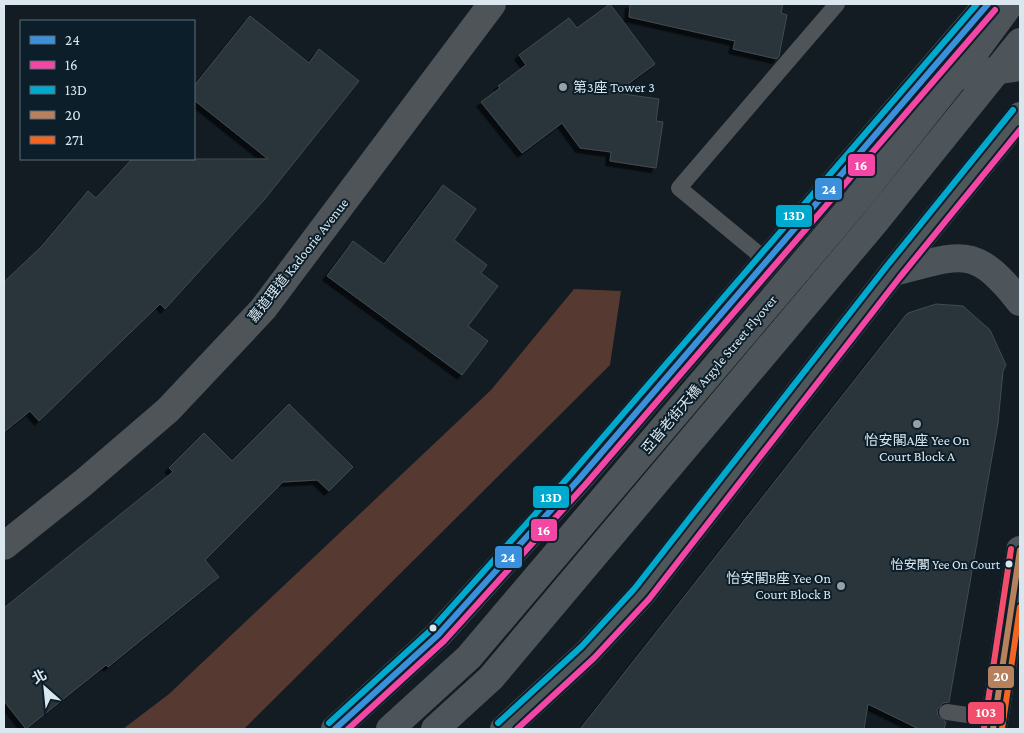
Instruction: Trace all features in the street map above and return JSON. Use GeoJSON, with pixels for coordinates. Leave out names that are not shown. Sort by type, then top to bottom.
{"type":"FeatureCollection","features":[{"type":"Feature","properties":{"kind":"main road"},"geometry":{"type":"LineString","coordinates":[[334,729],[438,636],[579,479],[988,4]]}},
{"type":"Feature","properties":{"kind":"main road","name":"亞皆老街天橋 Argyle Street Flyover"},"geometry":{"type":"LineString","coordinates":[[390,729],[469,656],[857,200],[974,53],[1010,4]]}},
{"type":"Feature","properties":{"kind":"main road","name":"亞皆老街天橋 Argyle Street Flyover"},"geometry":{"type":"LineString","coordinates":[[435,729],[492,678],[875,222],[1020,42]]}},
{"type":"Feature","properties":{"kind":"main road"},"geometry":{"type":"LineString","coordinates":[[922,81],[1020,67]]}},
{"type":"Feature","properties":{"kind":"main road"},"geometry":{"type":"LineString","coordinates":[[504,729],[588,652],[642,594],[893,272],[1020,116]]}},
{"type":"Feature","properties":{"kind":"main road"},"geometry":{"type":"LineString","coordinates":[[893,272],[960,256],[984,264],[1004,281],[1020,302]]}},
{"type":"Feature","properties":{"kind":"main road"},"geometry":{"type":"LineString","coordinates":[[994,724],[1020,550]]}},
{"type":"Feature","properties":{"kind":"street","name":"嘉道理道 Kadoorie Avenue"},"geometry":{"type":"LineString","coordinates":[[4,546],[83,483],[168,410],[263,309],[492,4]]}},
{"type":"Feature","properties":{"kind":"lane"},"geometry":{"type":"LineString","coordinates":[[767,261],[678,188],[837,4]]}},
{"type":"Feature","properties":{"kind":"lane"},"geometry":{"type":"LineString","coordinates":[[947,712],[994,724]]}},
{"type":"Feature","properties":{"kind":"shaded area"},"geometry":{"type":"Polygon","coordinates":[[[574,289],[621,291],[610,365],[244,729],[123,729],[169,694],[491,390],[574,289]]]}},
{"type":"Feature","properties":{"kind":"building","name":"第3座 Tower 3"},"geometry":{"type":"Polygon","coordinates":[[[610,4],[655,64],[616,93],[659,99],[656,121],[663,122],[656,168],[610,161],[611,152],[580,148],[562,123],[522,153],[481,102],[500,88],[498,86],[526,65],[519,55],[569,18],[577,28],[610,4]]]}},
{"type":"Feature","properties":{"kind":"building"},"geometry":{"type":"Polygon","coordinates":[[[630,4],[783,4],[781,13],[787,15],[779,56],[777,59],[733,49],[735,41],[629,17],[630,4]]]}},
{"type":"Feature","properties":{"kind":"building"},"geometry":{"type":"Polygon","coordinates":[[[250,16],[309,63],[319,49],[359,81],[264,200],[165,309],[160,304],[39,421],[30,411],[4,432],[4,282],[41,247],[88,191],[96,198],[131,160],[268,159],[195,101],[195,85],[250,16]]]}},
{"type":"Feature","properties":{"kind":"building"},"geometry":{"type":"Polygon","coordinates":[[[443,185],[476,209],[454,240],[487,265],[481,273],[498,286],[468,326],[488,341],[462,375],[327,276],[353,241],[384,264],[443,185]]]}},
{"type":"Feature","properties":{"kind":"building","name":"怡安閣 Yee On Court"},"geometry":{"type":"Polygon","coordinates":[[[936,304],[963,306],[990,330],[1006,365],[1003,371],[998,423],[949,702],[943,703],[937,710],[938,716],[946,722],[944,729],[919,729],[868,704],[864,729],[580,729],[905,316],[908,313],[936,304]]]}},
{"type":"Feature","properties":{"kind":"building"},"geometry":{"type":"Polygon","coordinates":[[[289,404],[353,467],[329,491],[317,480],[283,482],[205,560],[219,577],[108,667],[106,665],[26,729],[4,701],[4,608],[173,472],[169,468],[204,433],[232,461],[289,404]]]}},
{"type":"Feature","properties":{"kind":"transit line","name":"13D"},"geometry":{"type":"LineString","coordinates":[[329,723],[432,629],[572,473],[977,4]]}},
{"type":"Feature","properties":{"kind":"transit line","name":"24"},"geometry":{"type":"LineString","coordinates":[[335,729],[438,635],[579,479],[988,4]]}},
{"type":"Feature","properties":{"kind":"transit line","name":"16"},"geometry":{"type":"LineString","coordinates":[[348,729],[444,641],[585,485],[995,10]]}},
{"type":"Feature","properties":{"kind":"transit line","name":"13D"},"geometry":{"type":"LineString","coordinates":[[498,723],[582,646],[635,588],[886,267],[1013,110]]}},
{"type":"Feature","properties":{"kind":"transit line","name":"16"},"geometry":{"type":"LineString","coordinates":[[517,729],[594,658],[649,599],[900,277],[1020,130]]}},
{"type":"Feature","properties":{"kind":"transit line","name":"103"},"geometry":{"type":"LineString","coordinates":[[984,728],[1011,549]]}},
{"type":"Feature","properties":{"kind":"transit line","name":"20"},"geometry":{"type":"LineString","coordinates":[[993,729],[1020,550]]}},
{"type":"Feature","properties":{"kind":"transit line","name":"271"},"geometry":{"type":"LineString","coordinates":[[1002,729],[1020,607]]}},
{"type":"Feature","properties":{"kind":"place","name":"第3座 Tower 3"},"geometry":{"type":"Point","coordinates":[563,87]}},
{"type":"Feature","properties":{"kind":"place","name":"怡安閣A座 Yee On Court Block A"},"geometry":{"type":"Point","coordinates":[917,424]}},
{"type":"Feature","properties":{"kind":"place","name":"怡安閣 Yee On Court"},"geometry":{"type":"Point","coordinates":[1009,564]}},
{"type":"Feature","properties":{"kind":"place","name":"怡安閣B座 Yee On Court Block B"},"geometry":{"type":"Point","coordinates":[841,586]}}]}
